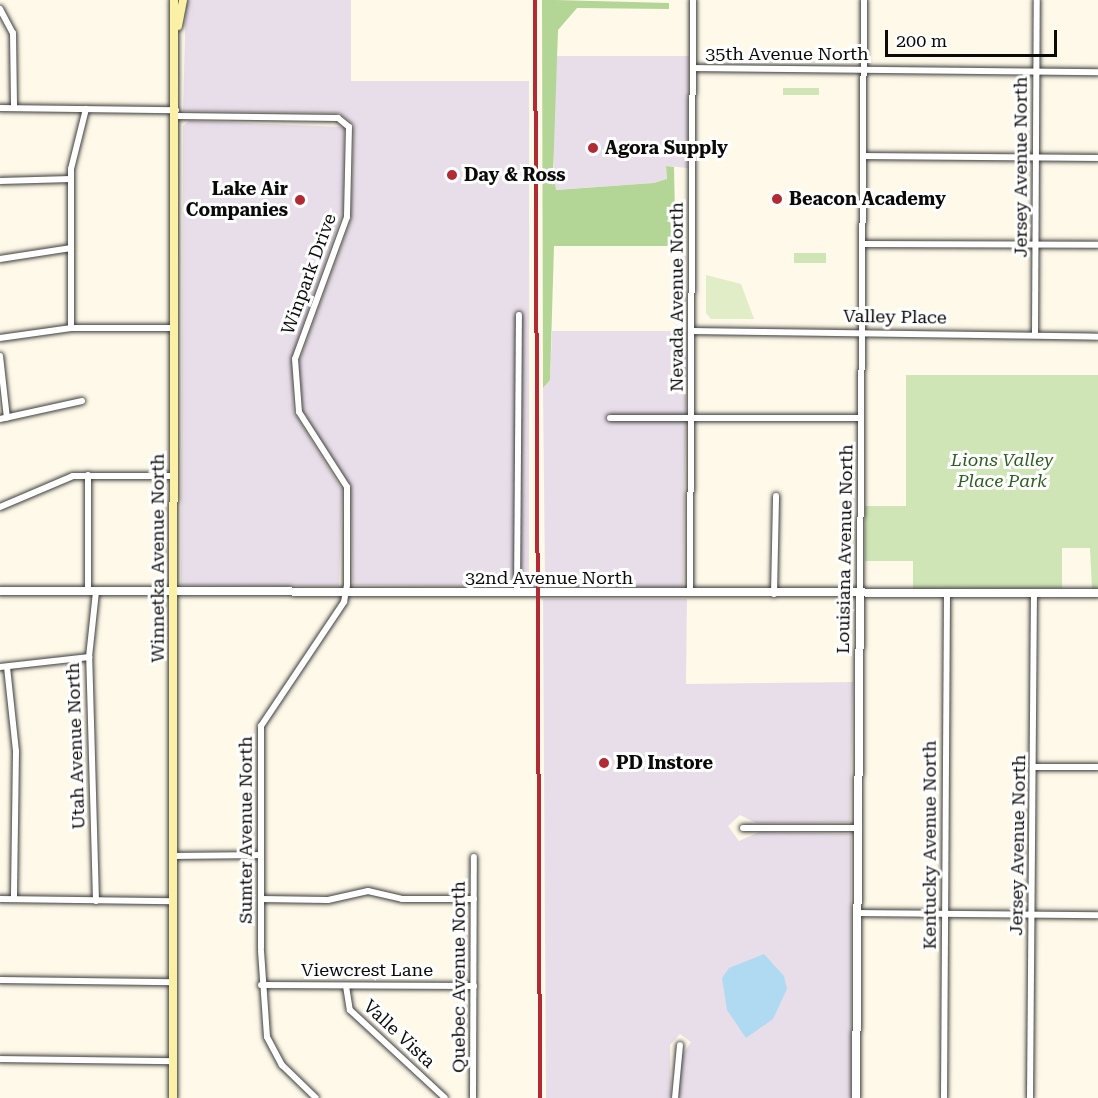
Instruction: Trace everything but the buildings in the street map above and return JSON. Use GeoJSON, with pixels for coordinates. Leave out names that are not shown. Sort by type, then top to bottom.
{"type":"FeatureCollection","features":[{"type":"Feature","properties":{"kind":"main road","name":"Winnetka Avenue North"},"geometry":{"type":"LineString","coordinates":[[174,0],[178,26],[174,1096]]}},
{"type":"Feature","properties":{"kind":"main road","name":"Winnetka Avenue North"},"geometry":{"type":"LineString","coordinates":[[178,26],[183,0]]}},
{"type":"Feature","properties":{"kind":"street","name":"Nevada Avenue North"},"geometry":{"type":"LineString","coordinates":[[690,593],[693,0]]}},
{"type":"Feature","properties":{"kind":"street","name":"Louisiana Avenue North"},"geometry":{"type":"LineString","coordinates":[[856,1098],[864,0]]}},
{"type":"Feature","properties":{"kind":"street","name":"Jersey Avenue North"},"geometry":{"type":"LineString","coordinates":[[1035,334],[1037,0]]}},
{"type":"Feature","properties":{"kind":"street"},"geometry":{"type":"LineString","coordinates":[[1,13],[13,33],[14,108]]}},
{"type":"Feature","properties":{"kind":"street","name":"35th Avenue North"},"geometry":{"type":"LineString","coordinates":[[693,68],[1098,72]]}},
{"type":"Feature","properties":{"kind":"street"},"geometry":{"type":"LineString","coordinates":[[0,108],[177,113]]}},
{"type":"Feature","properties":{"kind":"street"},"geometry":{"type":"LineString","coordinates":[[71,328],[71,179],[86,109]]}},
{"type":"Feature","properties":{"kind":"street","name":"Winpark Drive"},"geometry":{"type":"LineString","coordinates":[[177,113],[343,118],[348,123],[347,217],[296,359],[299,412],[346,487],[346,593]]}},
{"type":"Feature","properties":{"kind":"street"},"geometry":{"type":"LineString","coordinates":[[863,156],[1098,158]]}},
{"type":"Feature","properties":{"kind":"street"},"geometry":{"type":"LineString","coordinates":[[0,181],[71,179]]}},
{"type":"Feature","properties":{"kind":"street"},"geometry":{"type":"LineString","coordinates":[[863,244],[1098,245]]}},
{"type":"Feature","properties":{"kind":"street"},"geometry":{"type":"LineString","coordinates":[[0,259],[71,248]]}},
{"type":"Feature","properties":{"kind":"street"},"geometry":{"type":"LineString","coordinates":[[518,593],[519,315]]}},
{"type":"Feature","properties":{"kind":"street"},"geometry":{"type":"LineString","coordinates":[[0,338],[71,328],[176,328]]}},
{"type":"Feature","properties":{"kind":"street","name":"Valley Place"},"geometry":{"type":"LineString","coordinates":[[691,331],[862,331],[1098,337]]}},
{"type":"Feature","properties":{"kind":"street"},"geometry":{"type":"LineString","coordinates":[[0,356],[3,418],[82,401]]}},
{"type":"Feature","properties":{"kind":"street"},"geometry":{"type":"LineString","coordinates":[[610,418],[861,418]]}},
{"type":"Feature","properties":{"kind":"street"},"geometry":{"type":"LineString","coordinates":[[0,507],[60,480],[88,475],[175,476]]}},
{"type":"Feature","properties":{"kind":"street","name":"Utah Avenue North"},"geometry":{"type":"LineString","coordinates":[[88,475],[92,592],[89,657],[96,901]]}},
{"type":"Feature","properties":{"kind":"street"},"geometry":{"type":"LineString","coordinates":[[774,594],[776,496]]}},
{"type":"Feature","properties":{"kind":"street","name":"32nd Avenue North"},"geometry":{"type":"LineString","coordinates":[[0,591],[1098,593]]}},
{"type":"Feature","properties":{"kind":"street","name":"Sumter Avenue North"},"geometry":{"type":"LineString","coordinates":[[311,1096],[273,1052],[262,1021],[261,726],[346,593]]}},
{"type":"Feature","properties":{"kind":"street","name":"Kentucky Avenue North"},"geometry":{"type":"LineString","coordinates":[[944,1098],[947,593]]}},
{"type":"Feature","properties":{"kind":"street","name":"Jersey Avenue North"},"geometry":{"type":"LineString","coordinates":[[1030,1098],[1034,593]]}},
{"type":"Feature","properties":{"kind":"street"},"geometry":{"type":"LineString","coordinates":[[14,899],[16,751],[4,667],[89,657]]}},
{"type":"Feature","properties":{"kind":"street"},"geometry":{"type":"LineString","coordinates":[[1034,768],[1098,768]]}},
{"type":"Feature","properties":{"kind":"street"},"geometry":{"type":"LineString","coordinates":[[743,828],[857,828]]}},
{"type":"Feature","properties":{"kind":"street"},"geometry":{"type":"LineString","coordinates":[[174,856],[261,855]]}},
{"type":"Feature","properties":{"kind":"street","name":"Quebec Avenue North"},"geometry":{"type":"LineString","coordinates":[[473,1098],[474,857]]}},
{"type":"Feature","properties":{"kind":"street"},"geometry":{"type":"LineString","coordinates":[[261,900],[328,900],[368,891],[402,899],[474,899]]}},
{"type":"Feature","properties":{"kind":"street"},"geometry":{"type":"LineString","coordinates":[[0,899],[174,902]]}},
{"type":"Feature","properties":{"kind":"street"},"geometry":{"type":"LineString","coordinates":[[857,913],[1098,915]]}},
{"type":"Feature","properties":{"kind":"street"},"geometry":{"type":"LineString","coordinates":[[0,980],[174,982]]}},
{"type":"Feature","properties":{"kind":"street","name":"Viewcrest Lane"},"geometry":{"type":"LineString","coordinates":[[261,985],[474,986]]}},
{"type":"Feature","properties":{"kind":"street","name":"Valle Vista"},"geometry":{"type":"LineString","coordinates":[[346,986],[350,1010],[445,1098]]}},
{"type":"Feature","properties":{"kind":"street"},"geometry":{"type":"LineString","coordinates":[[675,1098],[680,1045]]}},
{"type":"Feature","properties":{"kind":"street"},"geometry":{"type":"LineString","coordinates":[[0,1059],[174,1061]]}},
{"type":"Feature","properties":{"kind":"shaded area"},"geometry":{"type":"Polygon","coordinates":[[[186,0],[351,0],[351,81],[529,81],[529,587],[353,585],[351,486],[303,411],[299,362],[351,220],[354,125],[340,113],[183,111],[186,0]]]}},
{"type":"Feature","properties":{"kind":"shaded area"},"geometry":{"type":"Polygon","coordinates":[[[556,56],[689,56],[688,168],[666,166],[667,180],[654,183],[555,190],[551,108],[556,56]]]}},
{"type":"Feature","properties":{"kind":"shaded area"},"geometry":{"type":"Polygon","coordinates":[[[189,121],[344,127],[343,212],[292,356],[293,411],[342,490],[339,586],[181,585],[183,126],[189,121]]]}},
{"type":"Feature","properties":{"kind":"shaded area"},"geometry":{"type":"Polygon","coordinates":[[[552,331],[687,331],[683,587],[551,587],[545,579],[543,388],[550,380],[552,331]]]}},
{"type":"Feature","properties":{"kind":"shaded area"},"geometry":{"type":"Polygon","coordinates":[[[543,599],[687,599],[686,684],[853,682],[850,822],[756,823],[740,815],[728,826],[739,841],[759,832],[851,834],[851,1098],[679,1098],[679,1060],[691,1042],[680,1034],[670,1045],[671,1098],[546,1098],[543,599]]]}},
{"type":"Feature","properties":{"kind":"green space"},"geometry":{"type":"Polygon","coordinates":[[[542,0],[669,3],[669,9],[577,8],[558,30],[553,174],[556,190],[654,183],[667,179],[666,166],[674,167],[675,219],[682,246],[554,246],[550,380],[543,388],[542,0]]]}},
{"type":"Feature","properties":{"kind":"green space"},"geometry":{"type":"Polygon","coordinates":[[[783,88],[819,88],[819,95],[783,95],[783,88]]]}},
{"type":"Feature","properties":{"kind":"green space"},"geometry":{"type":"Polygon","coordinates":[[[794,253],[826,253],[826,263],[794,263],[794,253]]]}},
{"type":"Feature","properties":{"kind":"green space"},"geometry":{"type":"Polygon","coordinates":[[[706,275],[741,284],[754,319],[711,319],[706,313],[706,275]]]}},
{"type":"Feature","properties":{"kind":"green space","name":"Lions Valley Place Park"},"geometry":{"type":"Polygon","coordinates":[[[906,375],[1098,375],[1098,589],[1092,589],[1090,548],[1062,548],[1062,588],[913,589],[913,561],[865,561],[865,506],[906,506],[906,375]]]}},
{"type":"Feature","properties":{"kind":"water"},"geometry":{"type":"Polygon","coordinates":[[[764,954],[784,976],[787,989],[773,1019],[746,1038],[727,1010],[722,978],[729,968],[764,954]]]}},
{"type":"Feature","properties":{"kind":"railway"},"geometry":{"type":"LineString","coordinates":[[535,0],[540,1098]]}},
{"type":"Feature","properties":{"kind":"place","name":"Agora Supply"},"geometry":{"type":"Point","coordinates":[593,148]}},
{"type":"Feature","properties":{"kind":"place","name":"Day & Ross"},"geometry":{"type":"Point","coordinates":[452,175]}},
{"type":"Feature","properties":{"kind":"place","name":"Beacon Academy"},"geometry":{"type":"Point","coordinates":[777,199]}},
{"type":"Feature","properties":{"kind":"place","name":"Lake Air Companies"},"geometry":{"type":"Point","coordinates":[300,200]}},
{"type":"Feature","properties":{"kind":"place","name":"PD Instore"},"geometry":{"type":"Point","coordinates":[604,763]}}]}
